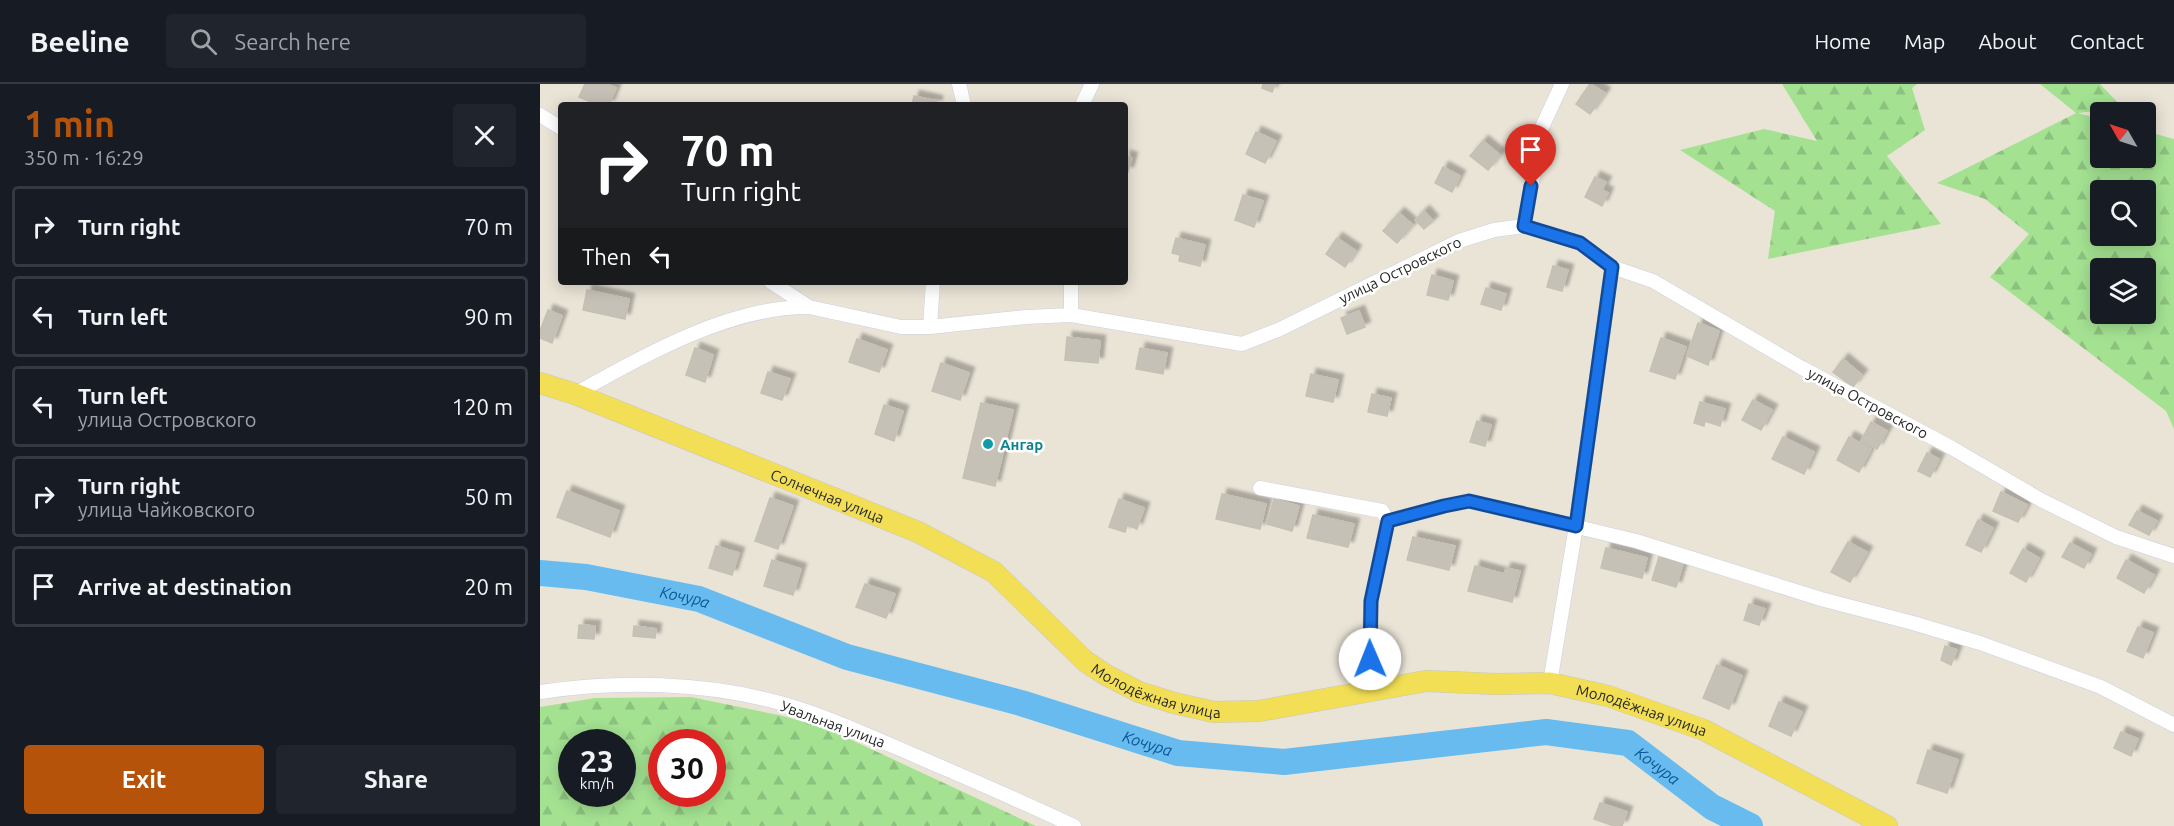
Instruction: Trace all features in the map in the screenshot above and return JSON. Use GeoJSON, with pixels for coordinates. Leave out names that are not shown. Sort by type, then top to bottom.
{"type":"FeatureCollection","features":[{"type":"Feature","properties":{"kind":"main road","name":"Солнечная улица"},"geometry":{"type":"LineString","coordinates":[[540,383],[575,394],[909,529],[994,572],[1085,661]]}},
{"type":"Feature","properties":{"kind":"main road","name":"Молодёжная улица"},"geometry":{"type":"LineString","coordinates":[[1085,661],[1138,692],[1214,712],[1259,711],[1426,681],[1496,684],[1550,683],[1608,696],[1704,730],[1887,826]]}},
{"type":"Feature","properties":{"kind":"street"},"geometry":{"type":"LineString","coordinates":[[959,84],[963,102]]}},
{"type":"Feature","properties":{"kind":"street"},"geometry":{"type":"LineString","coordinates":[[1083,102],[1092,84]]}},
{"type":"Feature","properties":{"kind":"street"},"geometry":{"type":"LineString","coordinates":[[1524,226],[1542,127],[1562,84]]}},
{"type":"Feature","properties":{"kind":"street"},"geometry":{"type":"LineString","coordinates":[[540,115],[558,126]]}},
{"type":"Feature","properties":{"kind":"street","name":"улица Островского"},"geometry":{"type":"LineString","coordinates":[[575,394],[640,358],[734,318],[792,306],[809,307],[901,327],[930,327],[1026,317],[1071,315],[1242,344],[1278,330],[1459,241],[1494,230],[1524,226],[1580,243],[1612,267],[1653,281],[1802,368],[1952,447],[2041,500],[2116,537],[2174,556]]}},
{"type":"Feature","properties":{"kind":"street"},"geometry":{"type":"LineString","coordinates":[[1550,683],[1576,526],[1612,267]]}},
{"type":"Feature","properties":{"kind":"street","name":"улица Островского"},"geometry":{"type":"LineString","coordinates":[[776,285],[809,307]]}},
{"type":"Feature","properties":{"kind":"street"},"geometry":{"type":"LineString","coordinates":[[930,327],[933,285]]}},
{"type":"Feature","properties":{"kind":"street"},"geometry":{"type":"LineString","coordinates":[[1071,285],[1071,315]]}},
{"type":"Feature","properties":{"kind":"street"},"geometry":{"type":"LineString","coordinates":[[1260,488],[1382,511],[1388,521],[1371,601],[1369,643],[1373,691]]}},
{"type":"Feature","properties":{"kind":"street"},"geometry":{"type":"LineString","coordinates":[[1388,521],[1469,501],[1636,541],[1821,599],[1913,622],[1980,643],[2101,687],[2174,725]]}},
{"type":"Feature","properties":{"kind":"street","name":"Увальная улица"},"geometry":{"type":"LineString","coordinates":[[540,692],[622,685],[679,686],[734,693],[783,704],[837,722],[1074,826]]}},
{"type":"Feature","properties":{"kind":"green space"},"geometry":{"type":"Polygon","coordinates":[[[1782,84],[1917,84],[1912,88],[1925,130],[1887,156],[1941,224],[1768,259],[1775,211],[1680,150],[1764,129],[1817,141],[1782,84]]]}},
{"type":"Feature","properties":{"kind":"green space"},"geometry":{"type":"Polygon","coordinates":[[[2040,84],[2100,84],[2117,102],[2090,102],[2090,112],[2078,113],[2090,116],[2090,168],[2156,168],[2156,134],[2174,139],[2174,429],[2166,411],[1990,277],[2029,234],[1985,199],[1937,183],[2076,113],[2040,84]]]}},
{"type":"Feature","properties":{"kind":"green space"},"geometry":{"type":"Polygon","coordinates":[[[691,697],[783,716],[826,728],[1036,826],[540,826],[540,707],[595,698],[691,697]]]}},
{"type":"Feature","properties":{"kind":"building"},"geometry":{"type":"Polygon","coordinates":[[[585,84],[607,84],[616,88],[610,102],[591,102],[579,97],[585,84]]]}},
{"type":"Feature","properties":{"kind":"building"},"geometry":{"type":"Polygon","coordinates":[[[1263,84],[1275,84],[1272,92],[1262,88],[1263,84]]]}},
{"type":"Feature","properties":{"kind":"building"},"geometry":{"type":"Polygon","coordinates":[[[1590,84],[1605,93],[1590,114],[1576,104],[1590,84]]]}},
{"type":"Feature","properties":{"kind":"building"},"geometry":{"type":"Polygon","coordinates":[[[914,96],[937,101],[937,102],[913,102],[914,96]]]}},
{"type":"Feature","properties":{"kind":"building"},"geometry":{"type":"Polygon","coordinates":[[[1256,132],[1276,141],[1265,163],[1246,154],[1256,132]]]}},
{"type":"Feature","properties":{"kind":"building"},"geometry":{"type":"Polygon","coordinates":[[[1483,141],[1500,155],[1488,170],[1470,156],[1483,141]]]}},
{"type":"Feature","properties":{"kind":"building"},"geometry":{"type":"Polygon","coordinates":[[[1128,157],[1132,158],[1128,172],[1128,157]]]}},
{"type":"Feature","properties":{"kind":"building"},"geometry":{"type":"Polygon","coordinates":[[[1443,167],[1460,176],[1452,192],[1435,183],[1443,167]]]}},
{"type":"Feature","properties":{"kind":"building"},"geometry":{"type":"Polygon","coordinates":[[[1595,177],[1606,182],[1602,190],[1608,193],[1602,206],[1585,197],[1595,177]]]}},
{"type":"Feature","properties":{"kind":"building"},"geometry":{"type":"Polygon","coordinates":[[[1243,195],[1263,201],[1254,227],[1235,220],[1243,195]]]}},
{"type":"Feature","properties":{"kind":"building"},"geometry":{"type":"Polygon","coordinates":[[[1424,211],[1433,221],[1424,229],[1415,220],[1424,211]]]}},
{"type":"Feature","properties":{"kind":"building"},"geometry":{"type":"Polygon","coordinates":[[[1399,213],[1413,225],[1397,243],[1383,231],[1399,213]]]}},
{"type":"Feature","properties":{"kind":"building"},"geometry":{"type":"Polygon","coordinates":[[[1176,238],[1205,245],[1200,266],[1179,261],[1180,255],[1172,253],[1176,238]]]}},
{"type":"Feature","properties":{"kind":"building"},"geometry":{"type":"Polygon","coordinates":[[[1337,238],[1356,251],[1345,267],[1326,254],[1337,238]]]}},
{"type":"Feature","properties":{"kind":"building"},"geometry":{"type":"Polygon","coordinates":[[[1553,266],[1568,270],[1562,291],[1547,287],[1553,266]]]}},
{"type":"Feature","properties":{"kind":"building"},"geometry":{"type":"Polygon","coordinates":[[[1432,275],[1453,281],[1448,300],[1427,295],[1432,275]]]}},
{"type":"Feature","properties":{"kind":"building"},"geometry":{"type":"Polygon","coordinates":[[[1486,288],[1506,294],[1501,310],[1481,304],[1486,288]]]}},
{"type":"Feature","properties":{"kind":"building"},"geometry":{"type":"Polygon","coordinates":[[[587,290],[629,299],[625,319],[583,310],[587,290]]]}},
{"type":"Feature","properties":{"kind":"building"},"geometry":{"type":"Polygon","coordinates":[[[548,310],[562,316],[552,343],[540,338],[540,331],[548,310]]]}},
{"type":"Feature","properties":{"kind":"building"},"geometry":{"type":"Polygon","coordinates":[[[1359,311],[1365,327],[1347,334],[1341,318],[1359,311]]]}},
{"type":"Feature","properties":{"kind":"building"},"geometry":{"type":"Polygon","coordinates":[[[1698,323],[1719,331],[1708,365],[1687,356],[1698,323]]]}},
{"type":"Feature","properties":{"kind":"building"},"geometry":{"type":"Polygon","coordinates":[[[1067,337],[1100,341],[1098,363],[1065,360],[1067,337]]]}},
{"type":"Feature","properties":{"kind":"building"},"geometry":{"type":"Polygon","coordinates":[[[1661,338],[1686,347],[1675,379],[1650,371],[1661,338]]]}},
{"type":"Feature","properties":{"kind":"building"},"geometry":{"type":"Polygon","coordinates":[[[857,339],[887,350],[879,372],[849,362],[857,339]]]}},
{"type":"Feature","properties":{"kind":"building"},"geometry":{"type":"Polygon","coordinates":[[[695,348],[713,355],[705,382],[686,375],[695,348]]]}},
{"type":"Feature","properties":{"kind":"building"},"geometry":{"type":"Polygon","coordinates":[[[1140,348],[1167,353],[1163,374],[1136,369],[1140,348]]]}},
{"type":"Feature","properties":{"kind":"building"},"geometry":{"type":"Polygon","coordinates":[[[1843,359],[1862,375],[1853,387],[1833,372],[1843,359]]]}},
{"type":"Feature","properties":{"kind":"building"},"geometry":{"type":"Polygon","coordinates":[[[941,363],[969,373],[960,400],[932,391],[941,363]]]}},
{"type":"Feature","properties":{"kind":"building"},"geometry":{"type":"Polygon","coordinates":[[[768,372],[790,379],[782,400],[761,393],[768,372]]]}},
{"type":"Feature","properties":{"kind":"building"},"geometry":{"type":"Polygon","coordinates":[[[1311,374],[1338,380],[1333,402],[1306,396],[1311,374]]]}},
{"type":"Feature","properties":{"kind":"building"},"geometry":{"type":"Polygon","coordinates":[[[1372,394],[1391,398],[1387,416],[1368,412],[1372,394]]]}},
{"type":"Feature","properties":{"kind":"building"},"geometry":{"type":"Polygon","coordinates":[[[1753,400],[1772,410],[1761,430],[1742,420],[1753,400]]]}},
{"type":"Feature","properties":{"kind":"building"},"geometry":{"type":"Polygon","coordinates":[[[1700,402],[1725,409],[1720,426],[1705,421],[1704,426],[1694,423],[1700,402]]]}},
{"type":"Feature","properties":{"kind":"building","name":"Ангар"},"geometry":{"type":"Polygon","coordinates":[[[981,403],[1013,410],[995,486],[963,478],[981,403]]]}},
{"type":"Feature","properties":{"kind":"building"},"geometry":{"type":"Polygon","coordinates":[[[884,405],[903,411],[894,441],[875,434],[884,405]]]}},
{"type":"Feature","properties":{"kind":"building"},"geometry":{"type":"Polygon","coordinates":[[[1477,421],[1491,425],[1485,446],[1470,442],[1477,421]]]}},
{"type":"Feature","properties":{"kind":"building"},"geometry":{"type":"Polygon","coordinates":[[[1871,422],[1887,431],[1877,449],[1861,441],[1871,422]]]}},
{"type":"Feature","properties":{"kind":"building"},"geometry":{"type":"Polygon","coordinates":[[[1783,437],[1814,452],[1804,474],[1772,459],[1783,437]]]}},
{"type":"Feature","properties":{"kind":"building"},"geometry":{"type":"Polygon","coordinates":[[[1849,437],[1871,449],[1859,472],[1837,460],[1849,437]]]}},
{"type":"Feature","properties":{"kind":"building"},"geometry":{"type":"Polygon","coordinates":[[[1927,453],[1939,459],[1930,477],[1918,471],[1927,453]]]}},
{"type":"Feature","properties":{"kind":"building"},"geometry":{"type":"Polygon","coordinates":[[[567,491],[619,511],[610,537],[557,517],[567,491]]]}},
{"type":"Feature","properties":{"kind":"building"},"geometry":{"type":"Polygon","coordinates":[[[2001,492],[2027,505],[2018,522],[1993,511],[2001,492]]]}},
{"type":"Feature","properties":{"kind":"building"},"geometry":{"type":"Polygon","coordinates":[[[1222,494],[1266,504],[1260,529],[1216,519],[1222,494]]]}},
{"type":"Feature","properties":{"kind":"building"},"geometry":{"type":"Polygon","coordinates":[[[770,498],[793,506],[778,549],[755,541],[770,498]]]}},
{"type":"Feature","properties":{"kind":"building"},"geometry":{"type":"Polygon","coordinates":[[[1119,499],[1144,508],[1137,529],[1127,525],[1125,532],[1109,527],[1119,499]]]}},
{"type":"Feature","properties":{"kind":"building"},"geometry":{"type":"Polygon","coordinates":[[[1274,499],[1299,506],[1292,531],[1267,524],[1274,499]]]}},
{"type":"Feature","properties":{"kind":"building"},"geometry":{"type":"Polygon","coordinates":[[[2137,511],[2157,521],[2149,535],[2129,525],[2137,511]]]}},
{"type":"Feature","properties":{"kind":"building"},"geometry":{"type":"Polygon","coordinates":[[[1313,515],[1354,524],[1348,547],[1307,538],[1313,515]]]}},
{"type":"Feature","properties":{"kind":"building"},"geometry":{"type":"Polygon","coordinates":[[[1978,520],[1993,528],[1981,552],[1966,545],[1978,520]]]}},
{"type":"Feature","properties":{"kind":"building"},"geometry":{"type":"Polygon","coordinates":[[[1413,537],[1455,546],[1449,570],[1407,560],[1413,537]]]}},
{"type":"Feature","properties":{"kind":"building"},"geometry":{"type":"Polygon","coordinates":[[[1848,542],[1867,552],[1850,582],[1831,572],[1848,542]]]}},
{"type":"Feature","properties":{"kind":"building"},"geometry":{"type":"Polygon","coordinates":[[[2070,543],[2091,554],[2084,568],[2062,557],[2070,543]]]}},
{"type":"Feature","properties":{"kind":"building"},"geometry":{"type":"Polygon","coordinates":[[[716,546],[739,553],[732,575],[709,568],[716,546]]]}},
{"type":"Feature","properties":{"kind":"building"},"geometry":{"type":"Polygon","coordinates":[[[1606,548],[1647,558],[1642,578],[1601,568],[1606,548]]]}},
{"type":"Feature","properties":{"kind":"building"},"geometry":{"type":"Polygon","coordinates":[[[2023,549],[2039,558],[2026,582],[2010,573],[2023,549]]]}},
{"type":"Feature","properties":{"kind":"building"},"geometry":{"type":"Polygon","coordinates":[[[1659,557],[1683,564],[1676,587],[1652,580],[1659,557]]]}},
{"type":"Feature","properties":{"kind":"building"},"geometry":{"type":"Polygon","coordinates":[[[772,560],[801,569],[793,595],[764,586],[772,560]]]}},
{"type":"Feature","properties":{"kind":"building"},"geometry":{"type":"Polygon","coordinates":[[[2126,560],[2154,575],[2144,593],[2117,578],[2126,560]]]}},
{"type":"Feature","properties":{"kind":"building"},"geometry":{"type":"Polygon","coordinates":[[[1475,566],[1504,574],[1506,568],[1520,571],[1512,602],[1468,591],[1475,566]]]}},
{"type":"Feature","properties":{"kind":"building"},"geometry":{"type":"Polygon","coordinates":[[[865,584],[895,594],[886,618],[856,607],[865,584]]]}},
{"type":"Feature","properties":{"kind":"building"},"geometry":{"type":"Polygon","coordinates":[[[1749,604],[1765,609],[1759,625],[1744,620],[1749,604]]]}},
{"type":"Feature","properties":{"kind":"building"},"geometry":{"type":"Polygon","coordinates":[[[579,625],[595,626],[594,639],[578,638],[579,625]]]}},
{"type":"Feature","properties":{"kind":"building"},"geometry":{"type":"Polygon","coordinates":[[[634,626],[656,629],[655,638],[633,636],[634,626]]]}},
{"type":"Feature","properties":{"kind":"building"},"geometry":{"type":"Polygon","coordinates":[[[2138,627],[2153,633],[2143,658],[2127,651],[2138,627]]]}},
{"type":"Feature","properties":{"kind":"building"},"geometry":{"type":"Polygon","coordinates":[[[1945,646],[1957,650],[1951,665],[1941,660],[1945,646]]]}},
{"type":"Feature","properties":{"kind":"building"},"geometry":{"type":"Polygon","coordinates":[[[1717,665],[1742,676],[1729,709],[1703,698],[1717,665]]]}},
{"type":"Feature","properties":{"kind":"building"},"geometry":{"type":"Polygon","coordinates":[[[1779,702],[1802,712],[1791,736],[1769,726],[1779,702]]]}},
{"type":"Feature","properties":{"kind":"building"},"geometry":{"type":"Polygon","coordinates":[[[2121,732],[2138,739],[2131,756],[2114,748],[2121,732]]]}},
{"type":"Feature","properties":{"kind":"building"},"geometry":{"type":"Polygon","coordinates":[[[1928,750],[1958,760],[1947,793],[1917,783],[1928,750]]]}},
{"type":"Feature","properties":{"kind":"building"},"geometry":{"type":"Polygon","coordinates":[[[1600,803],[1627,812],[1622,826],[1614,826],[1594,819],[1600,803]]]}},
{"type":"Feature","properties":{"kind":"waterway","name":"Кочура"},"geometry":{"type":"LineString","coordinates":[[540,573],[586,577],[699,599],[847,657],[1021,703],[1178,753],[1284,762],[1546,732],[1628,743],[1712,807],[1750,826]]}},
{"type":"Feature","properties":{"kind":"place","name":"Ангар"},"geometry":{"type":"Point","coordinates":[988,444]}},
{"type":"Feature","properties":{"kind":"route"},"geometry":{"type":"LineString","coordinates":[[1370,659],[1371,601],[1388,521],[1469,501],[1576,526],[1612,267],[1580,243],[1524,226],[1531,186]]}}]}
